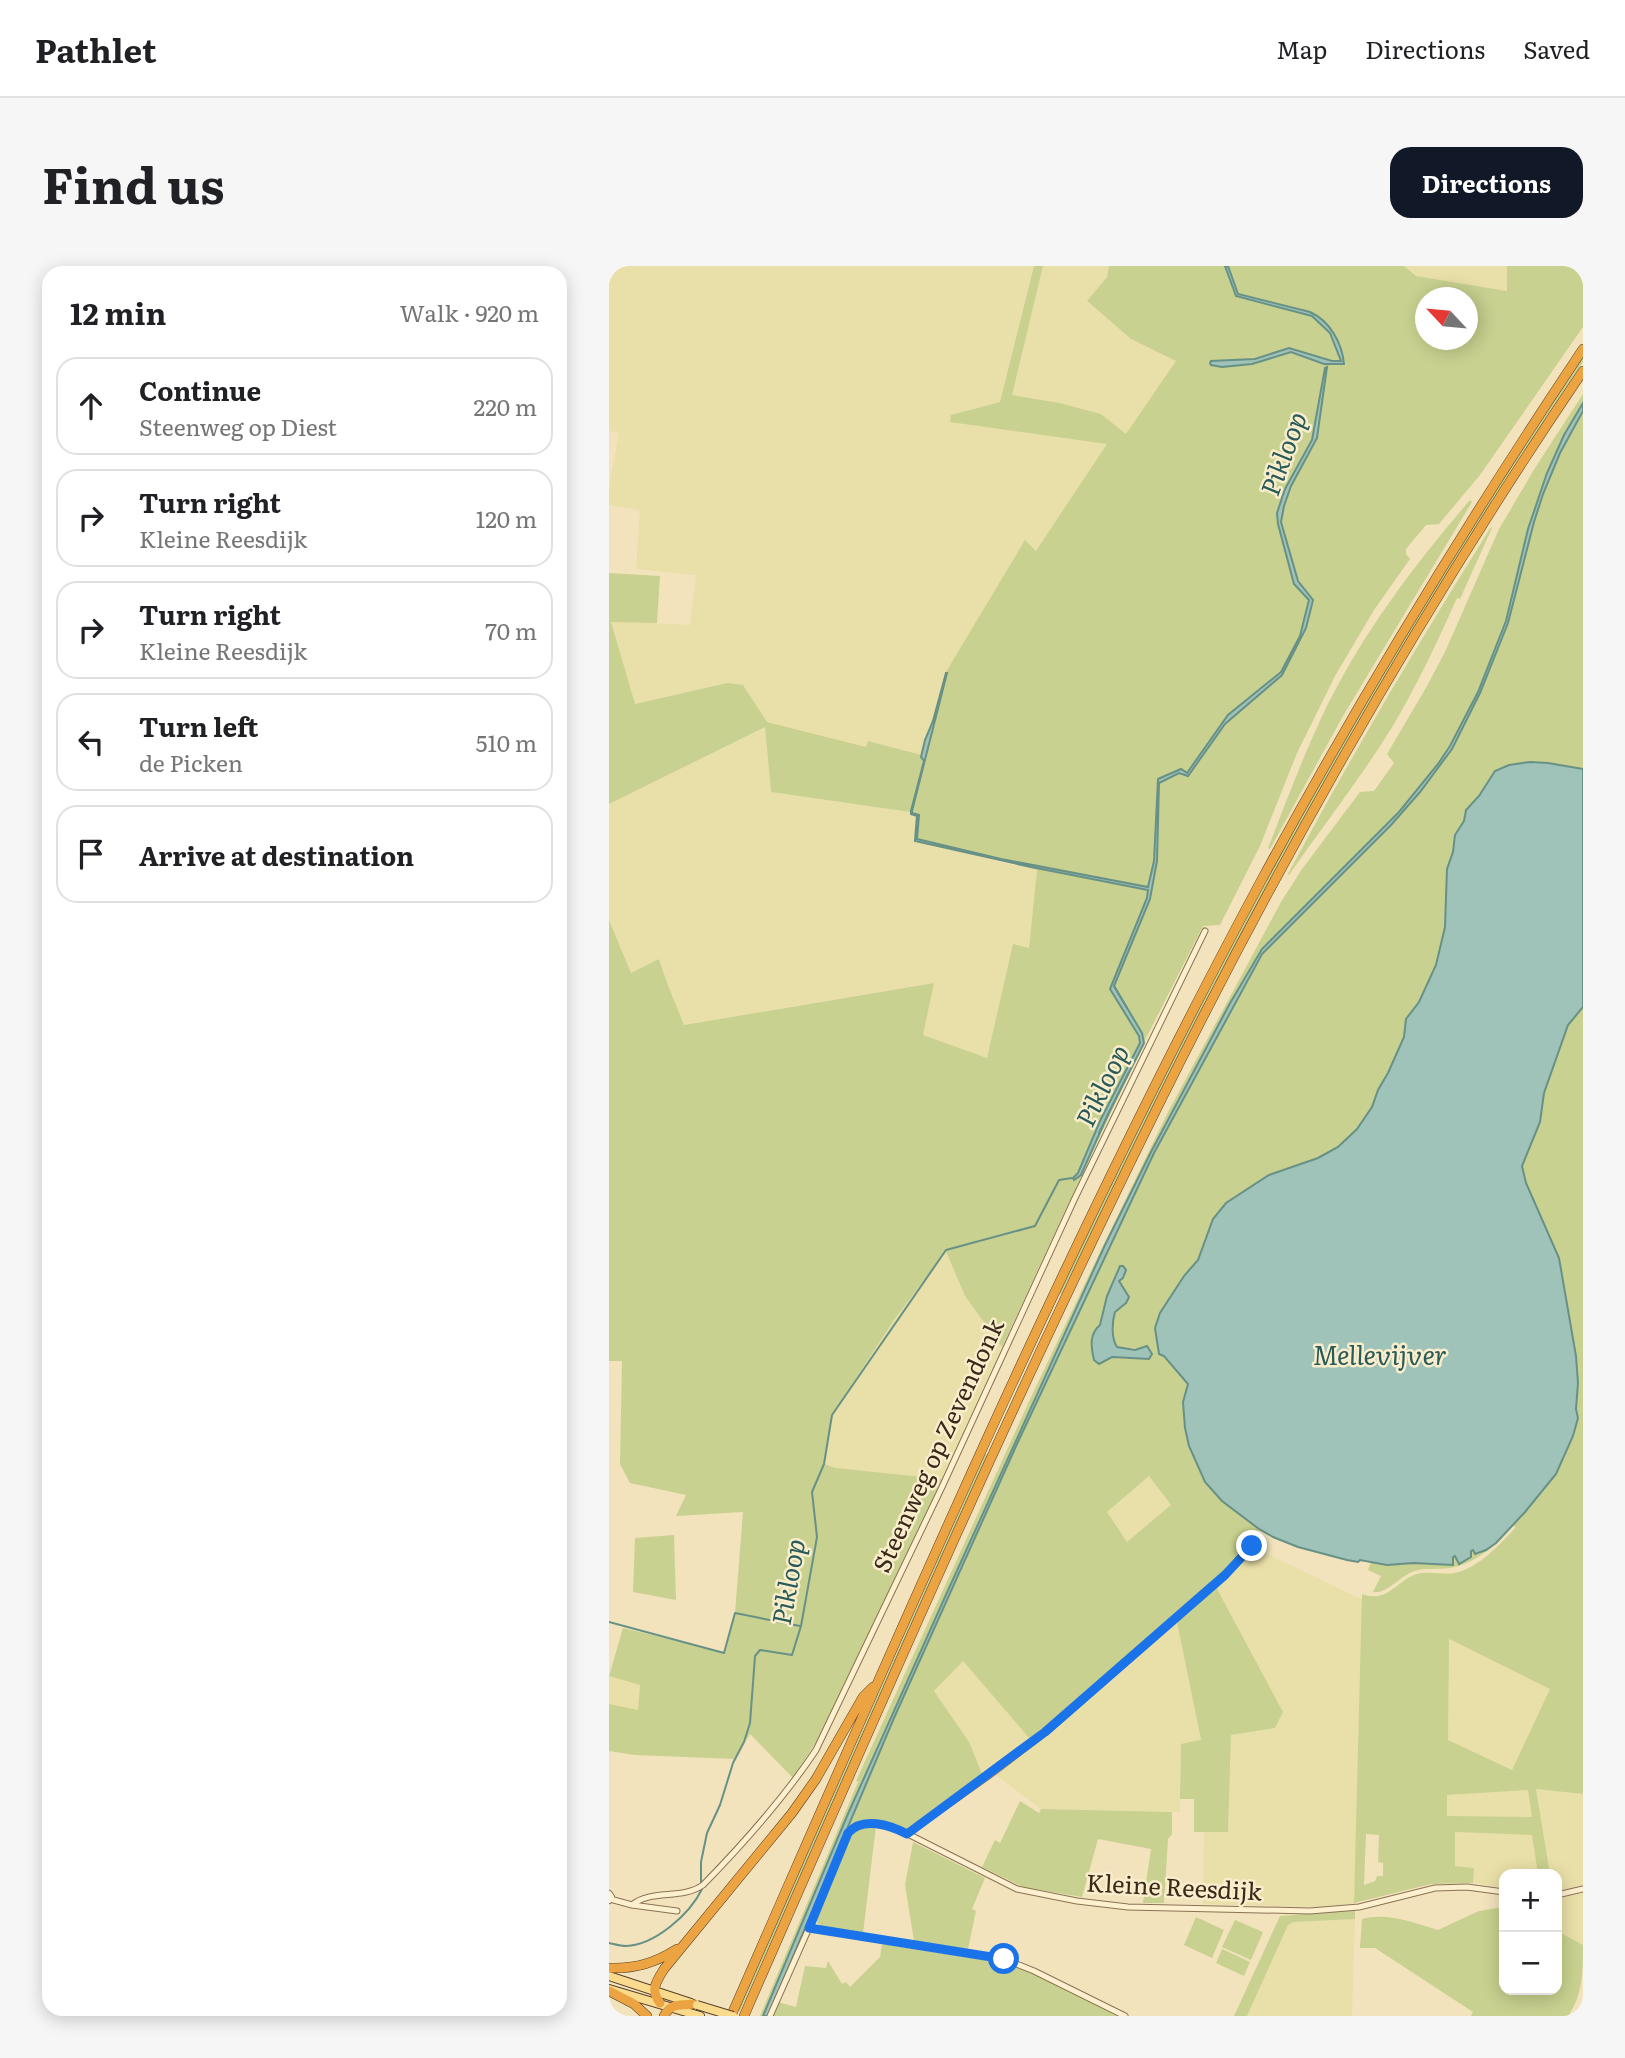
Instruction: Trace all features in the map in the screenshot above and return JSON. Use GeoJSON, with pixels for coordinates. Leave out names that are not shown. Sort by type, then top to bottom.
{"type":"FeatureCollection","features":[{"type":"Feature","properties":{"kind":"highway"},"geometry":{"type":"LineString","coordinates":[[732,2016],[992,1427],[1145,1107],[1242,917],[1398,640],[1525,436],[1583,349]]}},
{"type":"Feature","properties":{"kind":"highway"},"geometry":{"type":"LineString","coordinates":[[744,2016],[1003,1431],[1160,1102],[1272,886],[1389,680],[1544,428],[1583,371]]}},
{"type":"Feature","properties":{"kind":"highway"},"geometry":{"type":"LineString","coordinates":[[660,2003],[653,1991],[655,1984],[684,1944],[792,1813],[816,1779],[863,1698],[877,1684]]}},
{"type":"Feature","properties":{"kind":"highway"},"geometry":{"type":"LineString","coordinates":[[609,1968],[643,1966],[684,1944]]}},
{"type":"Feature","properties":{"kind":"highway"},"geometry":{"type":"LineString","coordinates":[[609,1990],[647,2016]]}},
{"type":"Feature","properties":{"kind":"highway"},"geometry":{"type":"LineString","coordinates":[[664,2016],[674,2004],[696,2010]]}},
{"type":"Feature","properties":{"kind":"main road"},"geometry":{"type":"LineString","coordinates":[[609,1976],[696,2010],[732,2016]]}},
{"type":"Feature","properties":{"kind":"main road"},"geometry":{"type":"LineString","coordinates":[[609,1990],[670,2007]]}},
{"type":"Feature","properties":{"kind":"street","name":"Steenweg op Zevendonk"},"geometry":{"type":"LineString","coordinates":[[632,1905],[636,1901],[693,1890],[703,1885],[778,1801],[816,1750],[942,1487],[1075,1198],[1205,930]]}},
{"type":"Feature","properties":{"kind":"street"},"geometry":{"type":"LineString","coordinates":[[907,1834],[1045,1732],[1225,1575],[1248,1549],[1256,1545]]}},
{"type":"Feature","properties":{"kind":"street","name":"Kleine Reesdijk"},"geometry":{"type":"LineString","coordinates":[[770,2016],[850,1829],[859,1824],[891,1827],[1017,1889],[1077,1901],[1128,1907],[1310,1911],[1359,1907],[1425,1889],[1444,1887],[1499,1891]]}},
{"type":"Feature","properties":{"kind":"street"},"geometry":{"type":"LineString","coordinates":[[1562,1894],[1583,1889]]}},
{"type":"Feature","properties":{"kind":"street"},"geometry":{"type":"LineString","coordinates":[[609,1894],[609,1900],[677,1911]]}},
{"type":"Feature","properties":{"kind":"street"},"geometry":{"type":"LineString","coordinates":[[809,1928],[1012,1961],[1125,2016]]}},
{"type":"Feature","properties":{"kind":"shaded area"},"geometry":{"type":"Polygon","coordinates":[[[609,266],[1034,266],[1000,402],[952,415],[950,421],[1108,444],[1036,551],[1025,540],[947,672],[925,756],[869,742],[866,747],[767,722],[727,683],[634,704],[611,621],[690,625],[696,575],[636,569],[640,510],[609,505],[609,486],[619,433],[609,431],[609,266]]]}},
{"type":"Feature","properties":{"kind":"shaded area"},"geometry":{"type":"Polygon","coordinates":[[[1043,266],[1109,266],[1107,277],[1087,302],[1131,339],[1177,361],[1126,435],[1101,414],[1060,403],[1011,395],[1043,266]]]}},
{"type":"Feature","properties":{"kind":"shaded area"},"geometry":{"type":"Polygon","coordinates":[[[1404,266],[1507,266],[1507,291],[1415,276],[1404,266]]]}},
{"type":"Feature","properties":{"kind":"shaded area"},"geometry":{"type":"Polygon","coordinates":[[[765,727],[771,792],[910,812],[916,814],[914,839],[1037,870],[1029,949],[1013,945],[987,1058],[923,1035],[933,983],[684,1025],[660,959],[631,973],[609,920],[609,804],[765,727]]]}},
{"type":"Feature","properties":{"kind":"shaded area"},"geometry":{"type":"Polygon","coordinates":[[[946,1250],[965,1296],[1002,1347],[942,1479],[836,1468],[824,1464],[832,1415],[894,1320],[946,1250]]]}},
{"type":"Feature","properties":{"kind":"shaded area"},"geometry":{"type":"Polygon","coordinates":[[[1149,1476],[1171,1505],[1128,1543],[1107,1512],[1149,1476]]]}},
{"type":"Feature","properties":{"kind":"shaded area"},"geometry":{"type":"Polygon","coordinates":[[[1255,1548],[1363,1600],[1354,1903],[1323,1907],[1203,1904],[1204,1832],[1228,1831],[1231,1735],[1275,1728],[1283,1712],[1216,1587],[1255,1548]]]}},
{"type":"Feature","properties":{"kind":"shaded area"},"geometry":{"type":"Polygon","coordinates":[[[1177,1622],[1201,1741],[1181,1745],[1180,1812],[1041,1809],[996,1775],[1028,1751],[1177,1622]]]}},
{"type":"Feature","properties":{"kind":"shaded area"},"geometry":{"type":"Polygon","coordinates":[[[1448,1639],[1551,1688],[1512,1770],[1448,1740],[1448,1639]]]}},
{"type":"Feature","properties":{"kind":"shaded area"},"geometry":{"type":"Polygon","coordinates":[[[963,1661],[1030,1739],[983,1776],[969,1742],[934,1691],[963,1661]]]}},
{"type":"Feature","properties":{"kind":"shaded area"},"geometry":{"type":"Polygon","coordinates":[[[609,1676],[640,1685],[638,1711],[609,1704],[609,1676]]]}},
{"type":"Feature","properties":{"kind":"shaded area"},"geometry":{"type":"Polygon","coordinates":[[[1528,1789],[1532,1817],[1447,1817],[1446,1795],[1528,1789]]]}},
{"type":"Feature","properties":{"kind":"shaded area"},"geometry":{"type":"Polygon","coordinates":[[[1536,1789],[1583,1794],[1583,1885],[1562,1890],[1562,1869],[1549,1869],[1536,1789]]]}},
{"type":"Feature","properties":{"kind":"shaded area"},"geometry":{"type":"Polygon","coordinates":[[[1454,1832],[1532,1835],[1537,1869],[1499,1869],[1499,1887],[1473,1883],[1474,1868],[1455,1866],[1454,1832]]]}},
{"type":"Feature","properties":{"kind":"shaded area"},"geometry":{"type":"Polygon","coordinates":[[[1583,1893],[1583,1945],[1562,1934],[1562,1898],[1583,1893]]]}},
{"type":"Feature","properties":{"kind":"shaded area"},"geometry":{"type":"Polygon","coordinates":[[[1355,1919],[1352,2016],[1247,2016],[1288,1925],[1294,1922],[1355,1919]]]}},
{"type":"Feature","properties":{"kind":"green space"},"geometry":{"type":"Polygon","coordinates":[[[1034,266],[1043,266],[1012,395],[1060,403],[1101,414],[1126,434],[1176,361],[1131,339],[1087,301],[1107,277],[1109,266],[1404,266],[1416,276],[1507,291],[1507,266],[1583,266],[1583,327],[1480,475],[1439,524],[1426,525],[1406,549],[1410,559],[1374,610],[1335,676],[1297,753],[1260,846],[1220,925],[1203,926],[1141,1048],[1002,1347],[965,1296],[946,1251],[894,1320],[832,1415],[824,1464],[836,1468],[942,1479],[818,1739],[793,1778],[750,1734],[735,1759],[635,1755],[609,1751],[609,1704],[638,1710],[640,1685],[609,1676],[623,1628],[724,1652],[735,1613],[743,1512],[676,1516],[686,1495],[630,1483],[620,1464],[622,1361],[609,1361],[609,920],[631,973],[659,959],[684,1025],[934,983],[923,1035],[987,1058],[1013,944],[1029,948],[1037,870],[914,839],[916,814],[910,812],[771,792],[765,727],[609,804],[609,573],[660,576],[657,623],[611,622],[635,704],[727,683],[743,685],[767,722],[866,747],[868,741],[925,756],[946,672],[1025,540],[1036,551],[1107,444],[950,422],[951,415],[1000,402],[1034,266]]]}},
{"type":"Feature","properties":{"kind":"green space"},"geometry":{"type":"Polygon","coordinates":[[[1583,356],[1583,362],[1486,511],[1334,765],[1194,1028],[1061,1295],[1059,1292],[1173,1060],[1294,830],[1362,709],[1434,590],[1583,356]]]}},
{"type":"Feature","properties":{"kind":"green space"},"geometry":{"type":"Polygon","coordinates":[[[1583,394],[1583,769],[1530,762],[1495,771],[1466,810],[1464,821],[1455,835],[1454,852],[1447,869],[1445,927],[1436,965],[1419,1002],[1406,1019],[1404,1037],[1372,1107],[1357,1129],[1338,1147],[1318,1158],[1269,1175],[1248,1189],[1168,1301],[1164,1356],[1188,1384],[1183,1402],[1189,1446],[1204,1482],[1222,1501],[1259,1529],[1229,1567],[1030,1739],[963,1661],[934,1691],[969,1742],[983,1776],[908,1829],[868,1820],[853,1823],[846,1828],[768,2016],[760,2016],[858,1782],[856,1781],[1032,1395],[1168,1112],[1281,902],[1302,869],[1360,792],[1374,791],[1394,763],[1387,754],[1445,652],[1499,529],[1583,394]],[[1118,1268],[1107,1296],[1100,1326],[1109,1358],[1143,1359],[1138,1349],[1117,1347],[1114,1339],[1115,1312],[1124,1306],[1128,1294],[1119,1281],[1126,1270],[1118,1268]],[[1149,1476],[1107,1512],[1127,1542],[1171,1505],[1149,1476]]]}},
{"type":"Feature","properties":{"kind":"green space"},"geometry":{"type":"Polygon","coordinates":[[[1470,500],[1472,502],[1343,716],[1270,849],[1268,848],[1314,734],[1346,671],[1404,582],[1470,500]]]}},
{"type":"Feature","properties":{"kind":"green space"},"geometry":{"type":"Polygon","coordinates":[[[1491,527],[1460,599],[1457,598],[1426,665],[1391,729],[1289,875],[1361,742],[1491,527]]]}},
{"type":"Feature","properties":{"kind":"green space"},"geometry":{"type":"Polygon","coordinates":[[[1583,1007],[1583,1794],[1536,1789],[1549,1869],[1537,1869],[1532,1835],[1455,1832],[1455,1866],[1474,1868],[1473,1883],[1431,1884],[1354,1903],[1362,1594],[1379,1596],[1417,1574],[1455,1573],[1472,1566],[1489,1554],[1516,1527],[1513,1526],[1496,1543],[1556,1474],[1574,1436],[1578,1418],[1576,1356],[1559,1258],[1526,1183],[1522,1166],[1540,1122],[1544,1093],[1568,1025],[1583,1007]],[[1449,1639],[1448,1740],[1512,1770],[1550,1689],[1449,1639]],[[1528,1790],[1447,1795],[1447,1816],[1532,1817],[1528,1790]],[[1366,1834],[1364,1885],[1375,1881],[1377,1876],[1383,1876],[1383,1863],[1378,1862],[1379,1835],[1366,1834]]]}},
{"type":"Feature","properties":{"kind":"green space"},"geometry":{"type":"Polygon","coordinates":[[[985,1454],[988,1455],[740,2011],[738,2010],[985,1454]]]}},
{"type":"Feature","properties":{"kind":"green space"},"geometry":{"type":"Polygon","coordinates":[[[674,1535],[676,1600],[633,1592],[635,1538],[674,1535]]]}},
{"type":"Feature","properties":{"kind":"green space"},"geometry":{"type":"Polygon","coordinates":[[[1496,1543],[1477,1558],[1460,1566],[1417,1570],[1388,1588],[1373,1592],[1381,1576],[1368,1570],[1371,1562],[1387,1565],[1452,1565],[1455,1556],[1458,1562],[1472,1550],[1496,1543]]]}},
{"type":"Feature","properties":{"kind":"green space"},"geometry":{"type":"Polygon","coordinates":[[[1216,1587],[1283,1712],[1275,1728],[1231,1735],[1228,1832],[1194,1832],[1194,1799],[1180,1799],[1181,1744],[1201,1740],[1177,1622],[1216,1587]]]}},
{"type":"Feature","properties":{"kind":"green space"},"geometry":{"type":"Polygon","coordinates":[[[1020,1801],[1039,1813],[1041,1809],[1172,1812],[1164,1903],[1143,1903],[1151,1849],[1098,1839],[1082,1897],[1023,1887],[982,1867],[995,1840],[1000,1843],[1020,1801]]]}},
{"type":"Feature","properties":{"kind":"green space"},"geometry":{"type":"Polygon","coordinates":[[[876,1826],[863,1933],[824,1928],[817,1923],[816,1914],[850,1831],[876,1826]]]}},
{"type":"Feature","properties":{"kind":"green space"},"geometry":{"type":"Polygon","coordinates":[[[913,1842],[985,1878],[972,1909],[976,1911],[968,1949],[914,1941],[905,1885],[913,1842]]]}},
{"type":"Feature","properties":{"kind":"green space"},"geometry":{"type":"Polygon","coordinates":[[[1499,1908],[1499,1995],[1562,1995],[1562,1934],[1583,1945],[1579,1991],[1568,2016],[1471,2016],[1473,2012],[1375,1948],[1360,1948],[1362,1919],[1391,1918],[1438,1930],[1479,1911],[1499,1908]]]}},
{"type":"Feature","properties":{"kind":"green space"},"geometry":{"type":"Polygon","coordinates":[[[1355,1910],[1355,1919],[1294,1922],[1288,1925],[1247,2016],[1234,2016],[1280,1916],[1355,1910]]]}},
{"type":"Feature","properties":{"kind":"green space"},"geometry":{"type":"Polygon","coordinates":[[[1196,1917],[1224,1930],[1212,1958],[1184,1945],[1196,1917]]]}},
{"type":"Feature","properties":{"kind":"green space"},"geometry":{"type":"Polygon","coordinates":[[[1235,1920],[1263,1932],[1251,1960],[1222,1947],[1235,1920]]]}},
{"type":"Feature","properties":{"kind":"green space"},"geometry":{"type":"Polygon","coordinates":[[[882,1944],[1014,1965],[1117,2016],[772,2016],[778,2002],[796,2007],[805,1966],[826,1968],[828,1961],[842,1984],[846,1982],[850,1987],[880,1957],[882,1944]]]}},
{"type":"Feature","properties":{"kind":"green space"},"geometry":{"type":"Polygon","coordinates":[[[1222,1949],[1250,1962],[1244,1976],[1216,1963],[1222,1949]]]}},
{"type":"Feature","properties":{"kind":"water"},"geometry":{"type":"Polygon","coordinates":[[[1225,266],[1228,266],[1238,294],[1317,316],[1329,327],[1338,341],[1344,364],[1324,364],[1291,352],[1252,364],[1222,367],[1211,365],[1211,361],[1255,359],[1289,348],[1332,361],[1341,361],[1330,333],[1312,316],[1236,296],[1225,266]]]}},
{"type":"Feature","properties":{"kind":"water"},"geometry":{"type":"Polygon","coordinates":[[[1327,367],[1317,438],[1291,486],[1281,522],[1298,581],[1313,600],[1306,628],[1282,675],[1225,724],[1188,776],[1179,773],[1159,783],[1157,861],[1150,899],[1114,986],[1142,1033],[1144,1043],[1081,1175],[1074,1180],[1100,1121],[1140,1043],[1139,1036],[1110,989],[1148,890],[915,841],[917,816],[911,814],[911,811],[924,761],[921,757],[925,740],[947,673],[912,811],[919,815],[917,839],[1001,859],[1148,887],[1154,861],[1158,779],[1181,769],[1187,773],[1228,715],[1281,672],[1300,636],[1309,600],[1294,584],[1277,513],[1285,489],[1312,440],[1327,367]]]}},
{"type":"Feature","properties":{"kind":"water"},"geometry":{"type":"Polygon","coordinates":[[[1583,403],[1583,411],[1560,453],[1543,494],[1508,623],[1480,693],[1452,749],[1391,825],[1262,954],[1154,1153],[1017,1444],[894,1718],[768,2016],[763,2016],[847,1816],[945,1597],[1105,1245],[1151,1152],[1262,949],[1399,812],[1450,746],[1478,692],[1506,621],[1528,529],[1547,473],[1564,435],[1583,403]]]}},
{"type":"Feature","properties":{"kind":"water","name":"Mellevijver"},"geometry":{"type":"Polygon","coordinates":[[[1530,762],[1583,769],[1583,1007],[1568,1025],[1544,1093],[1540,1122],[1522,1166],[1526,1183],[1559,1258],[1576,1356],[1578,1418],[1556,1474],[1525,1512],[1486,1550],[1475,1554],[1471,1551],[1471,1557],[1459,1564],[1455,1556],[1453,1565],[1387,1565],[1347,1560],[1298,1547],[1273,1537],[1222,1501],[1205,1482],[1189,1446],[1185,1428],[1183,1402],[1188,1384],[1164,1356],[1159,1354],[1155,1328],[1160,1313],[1198,1260],[1213,1219],[1226,1203],[1269,1175],[1318,1158],[1338,1147],[1357,1129],[1372,1107],[1404,1037],[1406,1019],[1419,1002],[1436,965],[1445,927],[1447,869],[1455,835],[1464,821],[1466,810],[1495,771],[1509,765],[1530,762]]]}},
{"type":"Feature","properties":{"kind":"water"},"geometry":{"type":"Polygon","coordinates":[[[1120,1266],[1126,1270],[1119,1281],[1129,1297],[1115,1312],[1115,1343],[1117,1347],[1135,1350],[1147,1346],[1152,1354],[1149,1359],[1112,1357],[1099,1364],[1094,1360],[1092,1337],[1100,1325],[1107,1296],[1120,1266]]]}},
{"type":"Feature","properties":{"kind":"waterway","name":"Pikloop"},"geometry":{"type":"LineString","coordinates":[[1114,986],[1127,1008]]}},
{"type":"Feature","properties":{"kind":"waterway","name":"Pikloop"},"geometry":{"type":"LineString","coordinates":[[1099,1133],[1129,1072]]}},
{"type":"Feature","properties":{"kind":"waterway","name":"Pikloop"},"geometry":{"type":"LineString","coordinates":[[701,1882],[701,1862],[707,1833],[750,1723],[755,1656],[760,1650],[792,1655],[801,1626],[817,1537],[812,1492],[824,1464],[832,1415],[946,1250],[1035,1226],[1059,1180],[1072,1178]]}},
{"type":"Feature","properties":{"kind":"waterway"},"geometry":{"type":"LineString","coordinates":[[609,1622],[724,1653],[735,1613],[800,1626]]}},
{"type":"Feature","properties":{"kind":"waterway","name":"Pikloop"},"geometry":{"type":"LineString","coordinates":[[609,1943],[624,1946],[637,1944],[660,1934],[680,1918],[702,1889]]}},
{"type":"Feature","properties":{"kind":"route"},"geometry":{"type":"LineString","coordinates":[[1004,1959],[809,1928],[848,1833],[859,1824],[879,1824],[907,1834],[1045,1732],[1225,1575],[1252,1546]]}}]}
